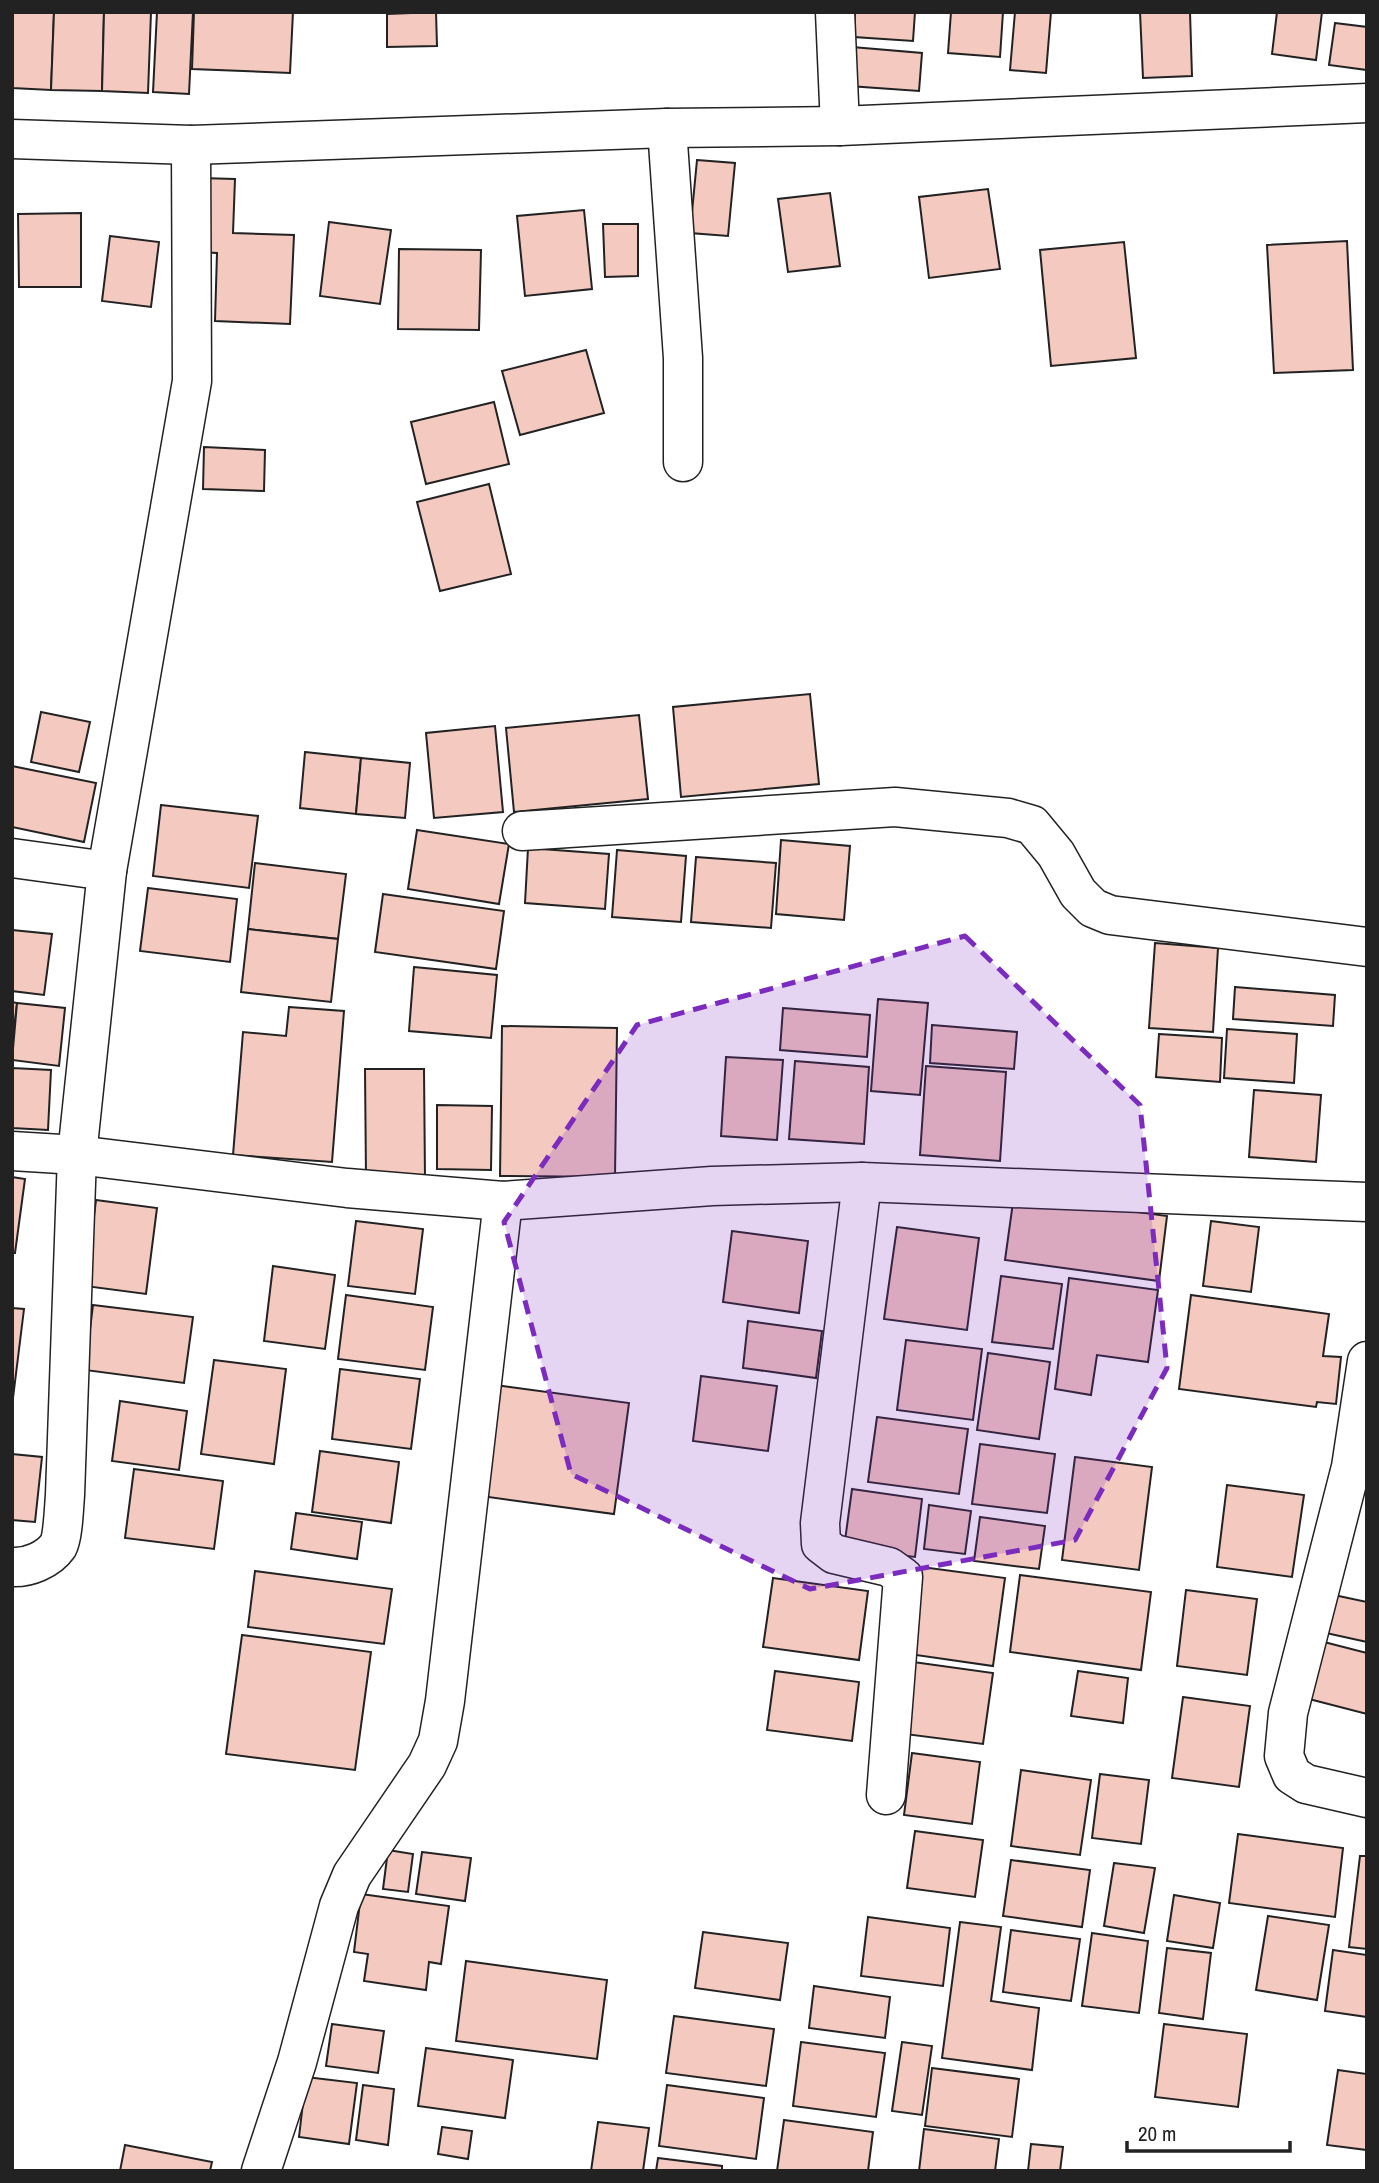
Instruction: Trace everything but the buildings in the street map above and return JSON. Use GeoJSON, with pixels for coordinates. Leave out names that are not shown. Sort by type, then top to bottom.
{"type":"FeatureCollection","features":[{"type":"Feature","properties":{"kind":"street"},"geometry":{"type":"LineString","coordinates":[[835,12],[840,126]]}},
{"type":"Feature","properties":{"kind":"street"},"geometry":{"type":"LineString","coordinates":[[12,139],[191,145],[667,128],[840,126],[1367,103]]}},
{"type":"Feature","properties":{"kind":"street"},"geometry":{"type":"LineString","coordinates":[[667,128],[683,358],[683,462]]}},
{"type":"Feature","properties":{"kind":"street"},"geometry":{"type":"LineString","coordinates":[[12,1567],[42,1561],[59,1545],[65,1495],[77,1155],[107,871],[192,381],[191,145]]}},
{"type":"Feature","properties":{"kind":"street"},"geometry":{"type":"LineString","coordinates":[[522,831],[895,807],[1008,818],[1032,825],[1056,854],[1078,893],[1093,908],[1110,915],[1367,947]]}},
{"type":"Feature","properties":{"kind":"street"},"geometry":{"type":"LineString","coordinates":[[12,858],[107,871]]}},
{"type":"Feature","properties":{"kind":"street"},"geometry":{"type":"LineString","coordinates":[[12,1151],[77,1155],[347,1188],[503,1201],[712,1186],[862,1182],[1367,1202]]}},
{"type":"Feature","properties":{"kind":"street"},"geometry":{"type":"LineString","coordinates":[[862,1182],[820,1523],[821,1544],[834,1554],[889,1567],[903,1577],[886,1795]]}},
{"type":"Feature","properties":{"kind":"street"},"geometry":{"type":"LineString","coordinates":[[261,2171],[298,2062],[338,1906],[352,1875],[427,1765],[438,1741],[445,1701],[503,1201]]}},
{"type":"Feature","properties":{"kind":"street"},"geometry":{"type":"LineString","coordinates":[[1367,1362],[1359,1468],[1288,1713],[1284,1756],[1292,1775],[1306,1784],[1367,1798]]}},
{"type":"Feature","properties":{"kind":"highlighted area"},"geometry":{"type":"Polygon","coordinates":[[[965,936],[1140,1105],[1167,1368],[1075,1540],[810,1589],[571,1474],[504,1222],[637,1025],[965,936]]]}}]}
